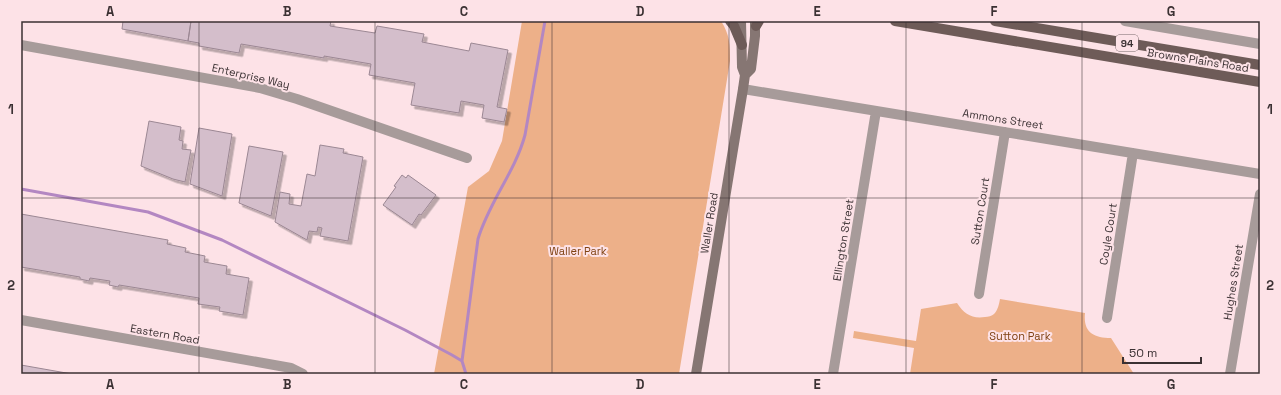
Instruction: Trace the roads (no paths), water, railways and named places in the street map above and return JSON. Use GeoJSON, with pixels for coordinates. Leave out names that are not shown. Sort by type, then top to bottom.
{"type":"FeatureCollection","features":[{"type":"Feature","properties":{"kind":"main road"},"geometry":{"type":"LineString","coordinates":[[730,21],[734,26],[742,45]]}},
{"type":"Feature","properties":{"kind":"main road","name":"Browns Plains Road"},"geometry":{"type":"LineString","coordinates":[[895,21],[1260,82]]}},
{"type":"Feature","properties":{"kind":"main road","name":"Browns Plains Road"},"geometry":{"type":"LineString","coordinates":[[995,21],[1260,65]]}},
{"type":"Feature","properties":{"kind":"street","name":"Waller Road"},"geometry":{"type":"LineString","coordinates":[[696,374],[745,75],[742,67],[741,21]]}},
{"type":"Feature","properties":{"kind":"street"},"geometry":{"type":"LineString","coordinates":[[1125,21],[1260,44]]}},
{"type":"Feature","properties":{"kind":"street","name":"Waller Road"},"geometry":{"type":"LineString","coordinates":[[745,75],[751,69],[757,23]]}},
{"type":"Feature","properties":{"kind":"street","name":"Enterprise Way"},"geometry":{"type":"LineString","coordinates":[[21,45],[260,88],[297,99],[467,158]]}},
{"type":"Feature","properties":{"kind":"street","name":"Ammons Street"},"geometry":{"type":"LineString","coordinates":[[743,89],[1260,174]]}},
{"type":"Feature","properties":{"kind":"street","name":"Ellington Street"},"geometry":{"type":"LineString","coordinates":[[833,374],[876,111]]}},
{"type":"Feature","properties":{"kind":"street","name":"Sutton Court"},"geometry":{"type":"LineString","coordinates":[[979,294],[1005,132]]}},
{"type":"Feature","properties":{"kind":"street","name":"Coyle Court"},"geometry":{"type":"LineString","coordinates":[[1107,318],[1133,153]]}},
{"type":"Feature","properties":{"kind":"street","name":"Hughes Street"},"geometry":{"type":"LineString","coordinates":[[1230,374],[1260,194]]}},
{"type":"Feature","properties":{"kind":"street","name":"Eastern Road"},"geometry":{"type":"LineString","coordinates":[[21,320],[291,368],[303,374]]}},
{"type":"Feature","properties":{"kind":"waterway"},"geometry":{"type":"LineString","coordinates":[[462,361],[478,239],[489,212],[521,149],[525,135],[545,21]]}},
{"type":"Feature","properties":{"kind":"waterway"},"geometry":{"type":"LineString","coordinates":[[21,189],[148,212],[222,240],[405,330],[452,355],[462,361],[466,374]]}},
{"type":"Feature","properties":{"kind":"park label","name":"Waller Park"},"geometry":{"type":"Point","coordinates":[578,251]}},
{"type":"Feature","properties":{"kind":"park label","name":"Sutton Park"},"geometry":{"type":"Point","coordinates":[1020,336]}}]}
